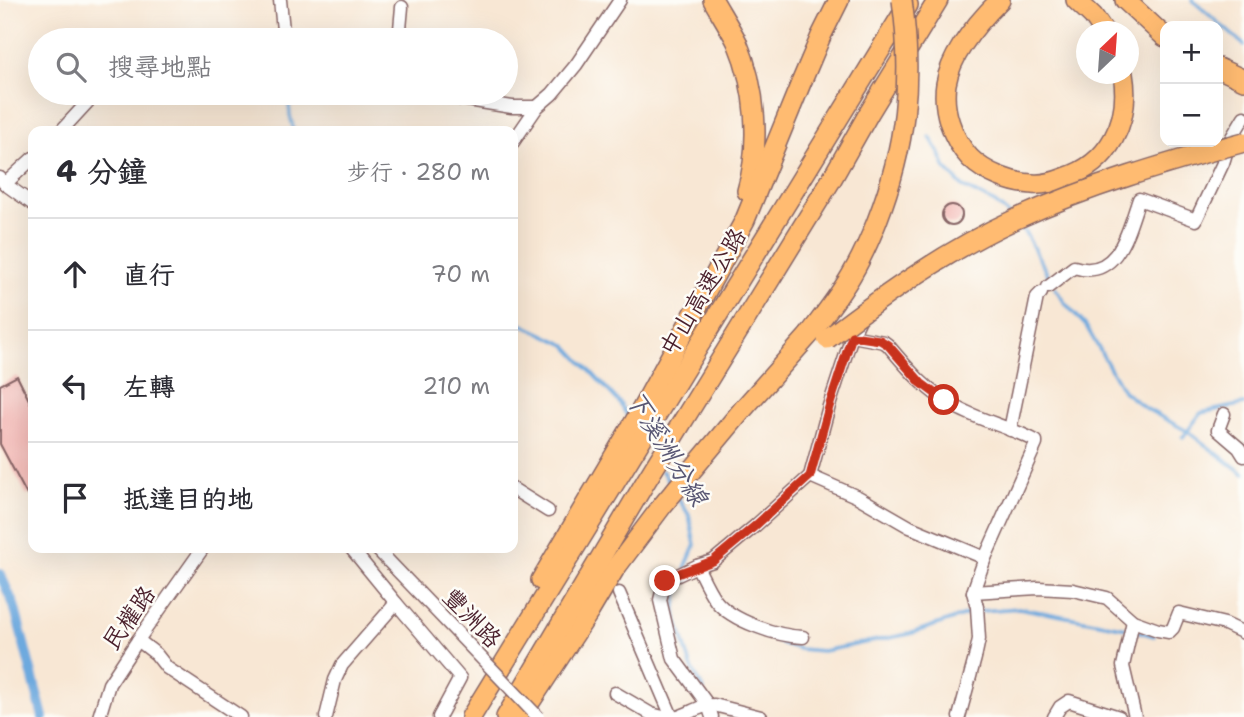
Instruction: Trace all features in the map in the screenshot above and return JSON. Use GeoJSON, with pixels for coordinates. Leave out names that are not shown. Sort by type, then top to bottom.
{"type":"FeatureCollection","features":[{"type":"Feature","properties":{"kind":"highway"},"geometry":{"type":"LineString","coordinates":[[713,0],[737,42],[753,101],[752,171],[722,265]]}},
{"type":"Feature","properties":{"kind":"highway"},"geometry":{"type":"LineString","coordinates":[[648,414],[745,220],[821,36],[839,0]]}},
{"type":"Feature","properties":{"kind":"highway"},"geometry":{"type":"LineString","coordinates":[[818,337],[871,235],[889,187],[902,136],[906,106],[906,34],[902,0]]}},
{"type":"Feature","properties":{"kind":"highway","name":"中山高速公路"},"geometry":{"type":"LineString","coordinates":[[471,717],[648,414],[911,0]]}},
{"type":"Feature","properties":{"kind":"highway","name":"中山高速公路"},"geometry":{"type":"LineString","coordinates":[[506,717],[938,0]]}},
{"type":"Feature","properties":{"kind":"highway"},"geometry":{"type":"LineString","coordinates":[[1000,0],[965,41],[946,82],[948,120],[956,139],[970,158],[989,172],[1011,181],[1034,184],[1053,182],[1088,167],[1105,153],[1115,136],[1125,109],[1125,84]]}},
{"type":"Feature","properties":{"kind":"highway"},"geometry":{"type":"LineString","coordinates":[[1076,0],[1096,21]]}},
{"type":"Feature","properties":{"kind":"highway"},"geometry":{"type":"LineString","coordinates":[[1125,0],[1160,32]]}},
{"type":"Feature","properties":{"kind":"highway"},"geometry":{"type":"LineString","coordinates":[[1223,70],[1244,80]]}},
{"type":"Feature","properties":{"kind":"highway"},"geometry":{"type":"LineString","coordinates":[[520,717],[614,570],[662,506],[702,457],[818,337],[939,260],[1017,219],[1086,191],[1237,142]]}},
{"type":"Feature","properties":{"kind":"highway"},"geometry":{"type":"LineString","coordinates":[[460,717],[623,457]]}},
{"type":"Feature","properties":{"kind":"street"},"geometry":{"type":"LineString","coordinates":[[280,0],[283,28]]}},
{"type":"Feature","properties":{"kind":"street"},"geometry":{"type":"LineString","coordinates":[[518,135],[537,107],[552,94],[576,65],[620,0]]}},
{"type":"Feature","properties":{"kind":"street"},"geometry":{"type":"LineString","coordinates":[[401,28],[402,7]]}},
{"type":"Feature","properties":{"kind":"street"},"geometry":{"type":"LineString","coordinates":[[66,126],[85,105]]}},
{"type":"Feature","properties":{"kind":"street"},"geometry":{"type":"LineString","coordinates":[[499,105],[537,107]]}},
{"type":"Feature","properties":{"kind":"street"},"geometry":{"type":"LineString","coordinates":[[1010,430],[1037,297],[1074,267],[1087,271],[1108,263],[1123,245],[1139,200],[1196,220],[1223,163],[1237,142],[1244,117]]}},
{"type":"Feature","properties":{"kind":"street"},"geometry":{"type":"LineString","coordinates":[[710,711],[674,659],[660,600],[665,581],[713,561],[810,476],[852,336],[866,308],[971,239],[1066,194],[1237,142]]}},
{"type":"Feature","properties":{"kind":"street"},"geometry":{"type":"LineString","coordinates":[[28,162],[3,181],[28,200]]}},
{"type":"Feature","properties":{"kind":"street"},"geometry":{"type":"LineString","coordinates":[[852,336],[884,342],[921,383],[958,409],[1035,440],[1036,444],[985,558],[974,599],[979,639],[959,717]]}},
{"type":"Feature","properties":{"kind":"street"},"geometry":{"type":"LineString","coordinates":[[1224,414],[1218,430],[1239,448],[1244,456]]}},
{"type":"Feature","properties":{"kind":"street"},"geometry":{"type":"LineString","coordinates":[[810,476],[858,497],[911,527],[985,558]]}},
{"type":"Feature","properties":{"kind":"street"},"geometry":{"type":"LineString","coordinates":[[518,492],[548,511]]}},
{"type":"Feature","properties":{"kind":"street","name":"民權路"},"geometry":{"type":"LineString","coordinates":[[99,717],[109,684],[199,553]]}},
{"type":"Feature","properties":{"kind":"street"},"geometry":{"type":"LineString","coordinates":[[355,553],[460,678],[439,717]]}},
{"type":"Feature","properties":{"kind":"street","name":"豐洲路"},"geometry":{"type":"LineString","coordinates":[[381,553],[538,717]]}},
{"type":"Feature","properties":{"kind":"street"},"geometry":{"type":"LineString","coordinates":[[697,566],[709,590],[726,610],[778,634],[803,637]]}},
{"type":"Feature","properties":{"kind":"street"},"geometry":{"type":"LineString","coordinates":[[974,599],[1038,587],[1073,590],[1107,598],[1133,621],[1158,630],[1169,632],[1174,628],[1179,613],[1225,624],[1244,633]]}},
{"type":"Feature","properties":{"kind":"street"},"geometry":{"type":"LineString","coordinates":[[619,593],[672,717]]}},
{"type":"Feature","properties":{"kind":"street"},"geometry":{"type":"LineString","coordinates":[[326,717],[335,680],[342,665],[396,603]]}},
{"type":"Feature","properties":{"kind":"street"},"geometry":{"type":"LineString","coordinates":[[1133,621],[1123,666],[1134,716],[1149,717]]}},
{"type":"Feature","properties":{"kind":"street"},"geometry":{"type":"LineString","coordinates":[[138,640],[156,654],[167,668],[241,717]]}},
{"type":"Feature","properties":{"kind":"street"},"geometry":{"type":"LineString","coordinates":[[615,693],[651,714],[663,717]]}},
{"type":"Feature","properties":{"kind":"street"},"geometry":{"type":"LineString","coordinates":[[1054,717],[1060,707],[1069,701],[1119,717]]}},
{"type":"Feature","properties":{"kind":"street"},"geometry":{"type":"LineString","coordinates":[[710,711],[715,705],[761,717]]}},
{"type":"Feature","properties":{"kind":"street"},"geometry":{"type":"LineString","coordinates":[[678,717],[697,708],[710,711]]}},
{"type":"Feature","properties":{"kind":"building"},"geometry":{"type":"Polygon","coordinates":[[[952,205],[959,208],[962,215],[959,222],[952,225],[945,222],[942,215],[945,208],[952,205]]]}},
{"type":"Feature","properties":{"kind":"building"},"geometry":{"type":"Polygon","coordinates":[[[17,376],[28,398],[27,495],[0,444],[0,385],[17,376]]]}},
{"type":"Feature","properties":{"kind":"waterway"},"geometry":{"type":"LineString","coordinates":[[1192,0],[1244,45]]}},
{"type":"Feature","properties":{"kind":"waterway","name":"下溪洲分線"},"geometry":{"type":"LineString","coordinates":[[289,105],[293,126]]}},
{"type":"Feature","properties":{"kind":"waterway"},"geometry":{"type":"LineString","coordinates":[[930,137],[946,169],[963,187],[995,203],[1008,214]]}},
{"type":"Feature","properties":{"kind":"waterway"},"geometry":{"type":"LineString","coordinates":[[1018,225],[1026,234],[1051,281]]}},
{"type":"Feature","properties":{"kind":"waterway"},"geometry":{"type":"LineString","coordinates":[[1055,288],[1086,326],[1123,391],[1145,408],[1187,431],[1244,474]]}},
{"type":"Feature","properties":{"kind":"waterway","name":"下溪洲分線"},"geometry":{"type":"LineString","coordinates":[[518,322],[566,345],[619,402],[628,417]]}},
{"type":"Feature","properties":{"kind":"waterway"},"geometry":{"type":"LineString","coordinates":[[1183,437],[1201,413],[1244,404]]}},
{"type":"Feature","properties":{"kind":"waterway","name":"下溪洲分線"},"geometry":{"type":"LineString","coordinates":[[662,471],[671,485]]}},
{"type":"Feature","properties":{"kind":"waterway","name":"下溪洲分線"},"geometry":{"type":"LineString","coordinates":[[678,498],[689,515],[695,545],[685,568]]}},
{"type":"Feature","properties":{"kind":"waterway"},"geometry":{"type":"LineString","coordinates":[[0,574],[14,605],[43,717]]}},
{"type":"Feature","properties":{"kind":"waterway","name":"下溪洲分線"},"geometry":{"type":"LineString","coordinates":[[680,578],[675,613],[691,666],[704,690]]}},
{"type":"Feature","properties":{"kind":"waterway"},"geometry":{"type":"LineString","coordinates":[[981,611],[1019,608],[1127,628],[1154,636]]}},
{"type":"Feature","properties":{"kind":"waterway"},"geometry":{"type":"LineString","coordinates":[[752,631],[799,649],[823,651],[909,634],[974,612]]}},
{"type":"Feature","properties":{"kind":"route"},"geometry":{"type":"LineString","coordinates":[[665,581],[713,561],[810,476],[852,336],[880,340],[888,345],[921,383],[944,400]]}}]}
